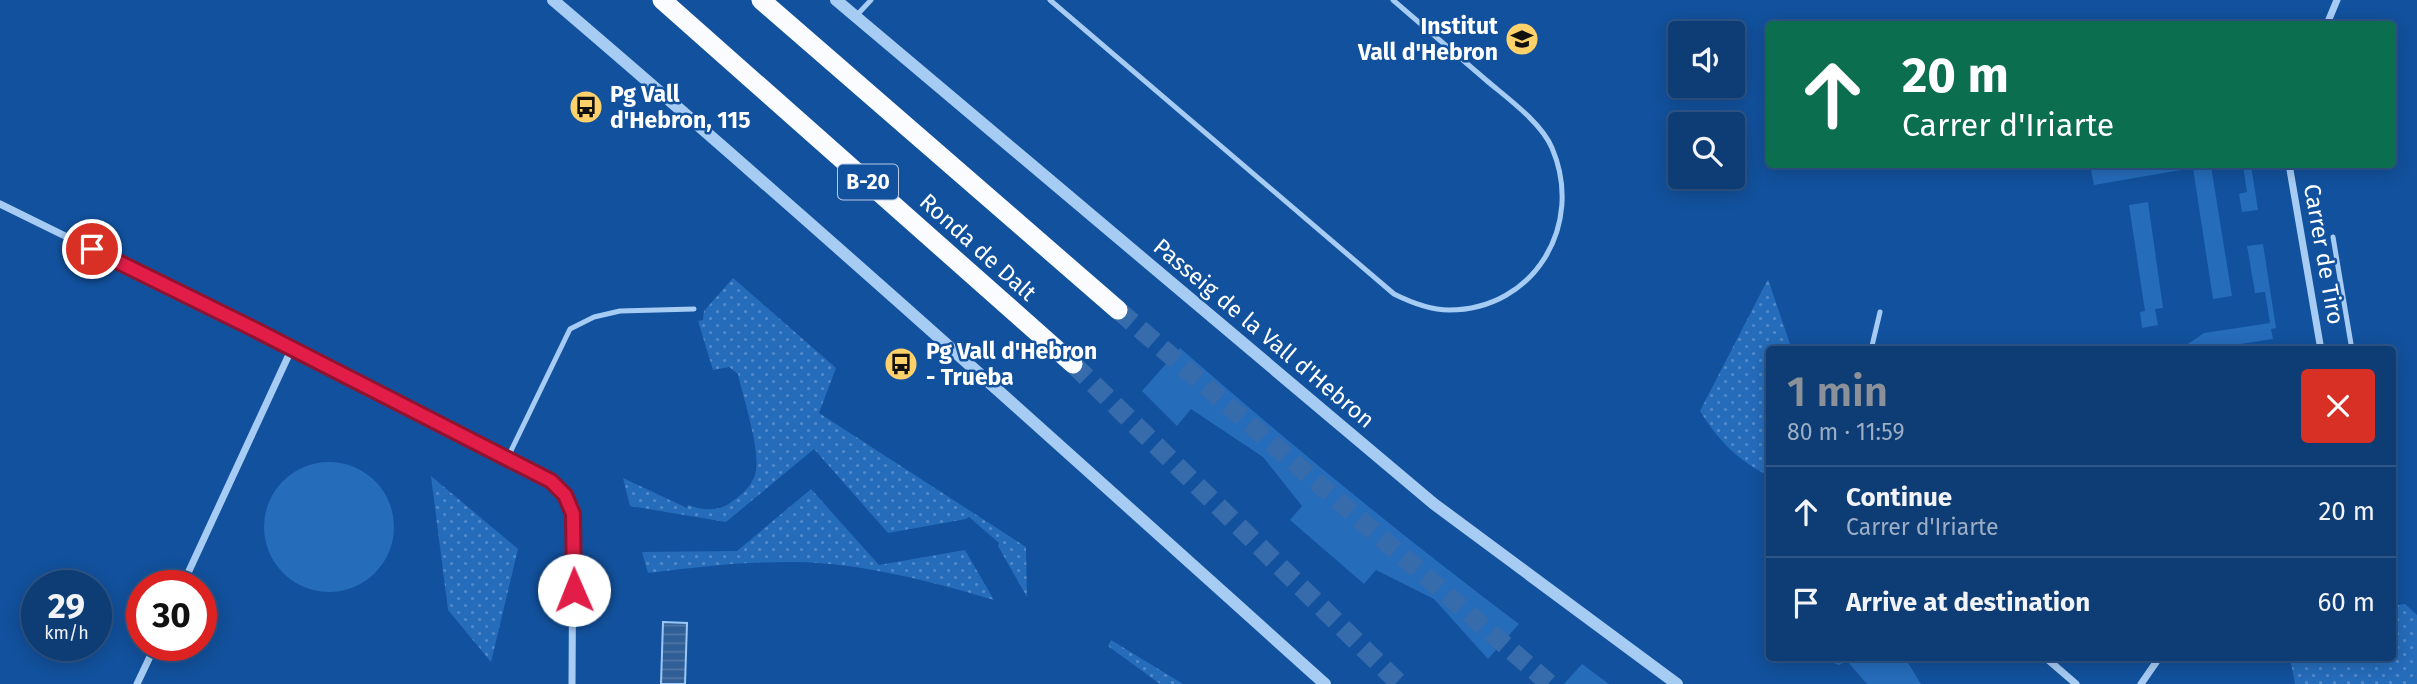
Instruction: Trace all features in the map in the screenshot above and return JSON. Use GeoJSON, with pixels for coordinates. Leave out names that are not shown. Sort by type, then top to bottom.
{"type":"FeatureCollection","features":[{"type":"Feature","properties":{"kind":"highway","name":"Ronda de Dalt"},"geometry":{"type":"LineString","coordinates":[[662,0],[1073,364]]}},
{"type":"Feature","properties":{"kind":"highway","name":"Ronda de Dalt"},"geometry":{"type":"LineString","coordinates":[[761,0],[1118,310]]}},
{"type":"Feature","properties":{"kind":"street"},"geometry":{"type":"LineString","coordinates":[[553,0],[867,274],[1325,684]]}},
{"type":"Feature","properties":{"kind":"street","name":"Passeig de la Vall d'Hebron"},"geometry":{"type":"LineString","coordinates":[[836,0],[1434,504],[1677,684]]}},
{"type":"Feature","properties":{"kind":"street"},"geometry":{"type":"LineString","coordinates":[[2327,21],[2337,0]]}},
{"type":"Feature","properties":{"kind":"street","name":"Carrer de Tiro"},"geometry":{"type":"LineString","coordinates":[[2290,168],[2320,346]]}},
{"type":"Feature","properties":{"kind":"street"},"geometry":{"type":"LineString","coordinates":[[0,204],[292,348],[551,481],[565,495],[573,514],[572,684]]}},
{"type":"Feature","properties":{"kind":"street"},"geometry":{"type":"LineString","coordinates":[[189,570],[292,348]]}},
{"type":"Feature","properties":{"kind":"street"},"geometry":{"type":"LineString","coordinates":[[137,684],[148,661]]}},
{"type":"Feature","properties":{"kind":"street"},"geometry":{"type":"LineString","coordinates":[[2049,661],[2076,684]]}},
{"type":"Feature","properties":{"kind":"street"},"geometry":{"type":"LineString","coordinates":[[2141,684],[2157,661]]}},
{"type":"Feature","properties":{"kind":"lane"},"geometry":{"type":"LineString","coordinates":[[855,17],[871,0]]}},
{"type":"Feature","properties":{"kind":"lane"},"geometry":{"type":"LineString","coordinates":[[1050,0],[1394,294],[1412,303],[1448,311],[1487,305],[1519,286],[1547,258],[1561,222],[1563,183],[1551,146],[1527,115],[1393,0]]}},
{"type":"Feature","properties":{"kind":"lane","name":"Carrer de Tiro"},"geometry":{"type":"LineString","coordinates":[[2333,237],[2350,346]]}},
{"type":"Feature","properties":{"kind":"lane"},"geometry":{"type":"LineString","coordinates":[[507,459],[570,329],[594,317],[620,310],[694,309]]}},
{"type":"Feature","properties":{"kind":"lane"},"geometry":{"type":"LineString","coordinates":[[1872,346],[1880,312]]}},
{"type":"Feature","properties":{"kind":"shaded area"},"geometry":{"type":"Polygon","coordinates":[[[2091,168],[2193,168],[2094,185],[2091,168]]]}},
{"type":"Feature","properties":{"kind":"shaded area"},"geometry":{"type":"Polygon","coordinates":[[[2193,168],[2211,168],[2232,296],[2213,299],[2193,168]]]}},
{"type":"Feature","properties":{"kind":"shaded area"},"geometry":{"type":"Polygon","coordinates":[[[2243,168],[2251,168],[2258,210],[2242,212],[2239,194],[2247,192],[2243,168]]]}},
{"type":"Feature","properties":{"kind":"shaded area"},"geometry":{"type":"Polygon","coordinates":[[[2148,202],[2163,308],[2155,309],[2158,325],[2142,328],[2140,312],[2145,311],[2129,205],[2148,202]]]}},
{"type":"Feature","properties":{"kind":"shaded area"},"geometry":{"type":"Polygon","coordinates":[[[2263,244],[2276,328],[2271,329],[2273,339],[2227,346],[2185,346],[2204,333],[2270,323],[2265,292],[2255,293],[2247,246],[2263,244]]]}},
{"type":"Feature","properties":{"kind":"shaded area"},"geometry":{"type":"Polygon","coordinates":[[[733,278],[836,368],[819,413],[1026,547],[1027,597],[998,546],[999,543],[969,517],[888,533],[814,449],[726,522],[630,506],[623,478],[687,508],[688,505],[706,509],[729,504],[744,492],[755,475],[754,440],[738,374],[729,367],[713,370],[698,321],[703,320],[704,311],[733,278]]]}},
{"type":"Feature","properties":{"kind":"shaded area"},"geometry":{"type":"Polygon","coordinates":[[[1768,279],[1791,346],[1766,346],[1766,474],[1730,449],[1700,411],[1768,279]]]}},
{"type":"Feature","properties":{"kind":"shaded area"},"geometry":{"type":"Polygon","coordinates":[[[1180,348],[1347,489],[1519,624],[1488,659],[1434,599],[1376,570],[1364,584],[1290,520],[1302,506],[1263,457],[1191,409],[1177,426],[1142,391],[1180,348]]]}},
{"type":"Feature","properties":{"kind":"shaded area"},"geometry":{"type":"Polygon","coordinates":[[[329,462],[354,467],[375,481],[389,502],[394,527],[389,552],[375,573],[354,587],[329,592],[304,587],[283,573],[269,552],[264,527],[269,502],[283,481],[304,467],[329,462]]]}},
{"type":"Feature","properties":{"kind":"shaded area"},"geometry":{"type":"Polygon","coordinates":[[[431,476],[518,549],[491,662],[448,610],[431,476]]]}},
{"type":"Feature","properties":{"kind":"shaded area"},"geometry":{"type":"Polygon","coordinates":[[[811,489],[879,565],[965,550],[994,600],[897,575],[823,563],[742,563],[648,573],[642,552],[737,551],[811,489]]]}},
{"type":"Feature","properties":{"kind":"shaded area"},"geometry":{"type":"Polygon","coordinates":[[[2405,604],[2417,615],[2417,684],[2295,684],[2291,661],[2396,661],[2396,605],[2405,604]]]}},
{"type":"Feature","properties":{"kind":"shaded area"},"geometry":{"type":"Polygon","coordinates":[[[663,622],[687,623],[685,684],[661,684],[663,622]]]}},
{"type":"Feature","properties":{"kind":"shaded area"},"geometry":{"type":"Polygon","coordinates":[[[1111,640],[1183,684],[1160,684],[1108,646],[1111,640]]]}},
{"type":"Feature","properties":{"kind":"shaded area"},"geometry":{"type":"Polygon","coordinates":[[[1828,661],[1847,661],[1839,665],[1828,661]]]}},
{"type":"Feature","properties":{"kind":"shaded area"},"geometry":{"type":"Polygon","coordinates":[[[1847,661],[1907,661],[1921,684],[1867,684],[1847,661]]]}},
{"type":"Feature","properties":{"kind":"shaded area"},"geometry":{"type":"Polygon","coordinates":[[[1582,664],[1609,684],[1564,684],[1582,664]]]}},
{"type":"Feature","properties":{"kind":"tunnel"},"geometry":{"type":"LineString","coordinates":[[1118,310],[1550,684]]}},
{"type":"Feature","properties":{"kind":"tunnel"},"geometry":{"type":"LineString","coordinates":[[1073,364],[1400,684]]}},
{"type":"Feature","properties":{"kind":"place","name":"Institut Vall d'Hebron"},"geometry":{"type":"Point","coordinates":[1522,39]}},
{"type":"Feature","properties":{"kind":"place","name":"Pg Vall d'Hebron, 115"},"geometry":{"type":"Point","coordinates":[586,107]}},
{"type":"Feature","properties":{"kind":"place","name":"Pg Vall d'Hebron - Trueba"},"geometry":{"type":"Point","coordinates":[901,364]}},
{"type":"Feature","properties":{"kind":"route"},"geometry":{"type":"LineString","coordinates":[[92,249],[551,481],[565,495],[573,514],[574,590]]}}]}
